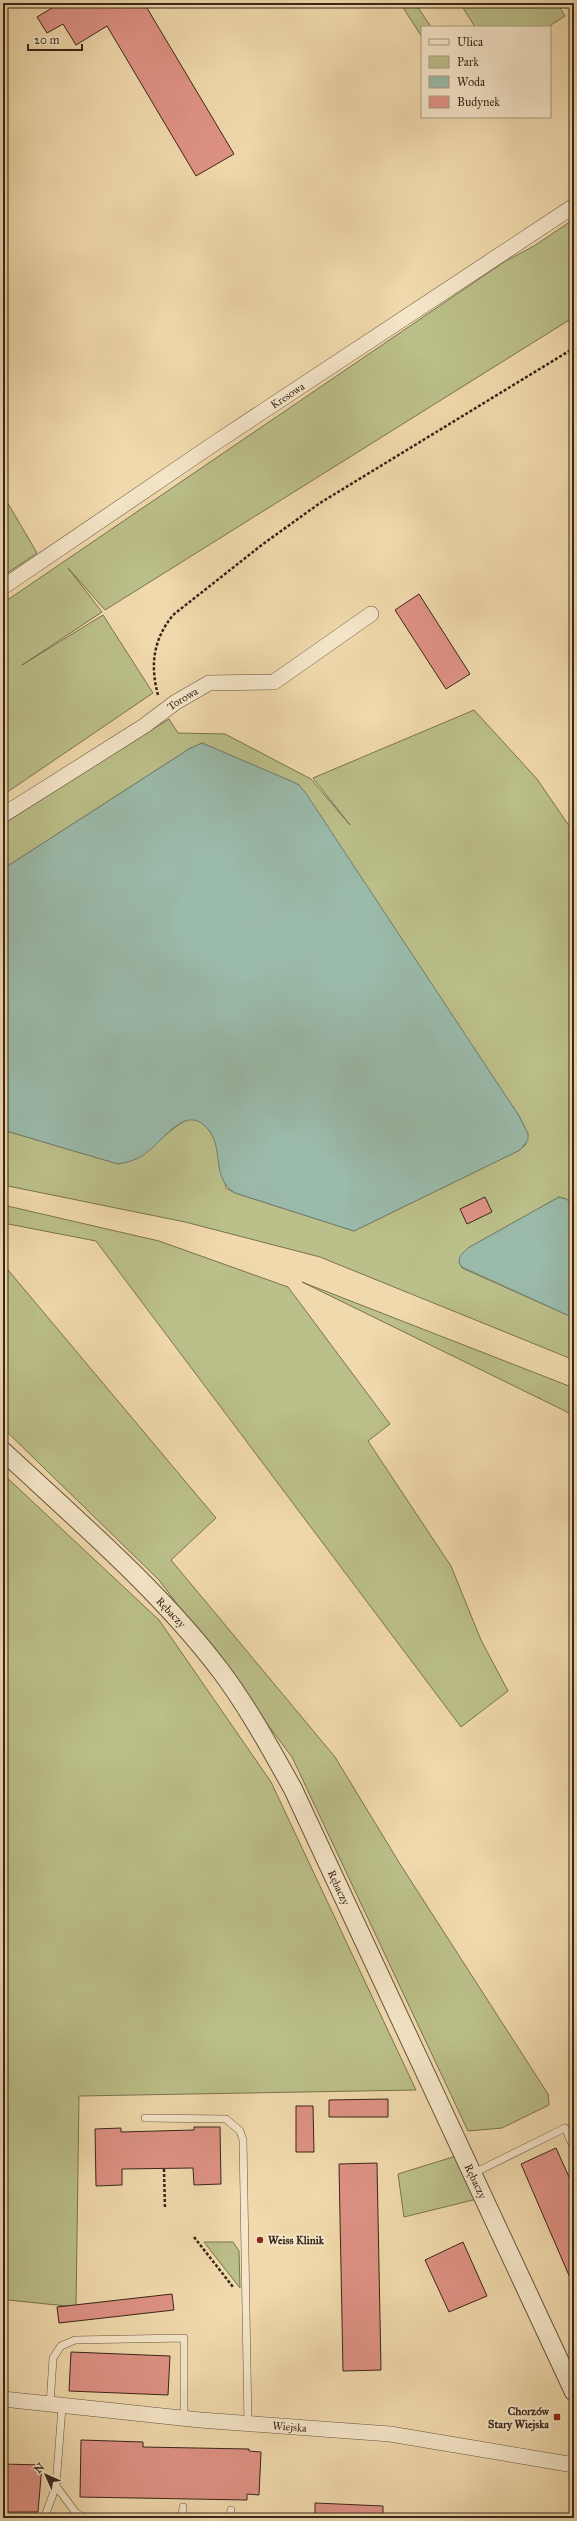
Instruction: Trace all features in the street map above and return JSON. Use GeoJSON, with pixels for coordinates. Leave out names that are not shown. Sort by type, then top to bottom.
{"type":"FeatureCollection","features":[{"type":"Feature","properties":{"kind":"street","name":"Kresowa"},"geometry":{"type":"LineString","coordinates":[[3,587],[215,443],[574,206]]}},
{"type":"Feature","properties":{"kind":"street","name":"Torowa"},"geometry":{"type":"LineString","coordinates":[[3,815],[144,726],[163,711],[209,683],[274,682],[371,614]]}},
{"type":"Feature","properties":{"kind":"street","name":"Rębaczy"},"geometry":{"type":"LineString","coordinates":[[3,1451],[108,1549],[180,1623],[220,1670],[255,1722],[293,1789],[572,2380]]}},
{"type":"Feature","properties":{"kind":"street","name":"Wiejska"},"geometry":{"type":"LineString","coordinates":[[3,2399],[56,2406],[184,2418],[390,2434],[574,2465]]}},
{"type":"Feature","properties":{"kind":"lane"},"geometry":{"type":"LineString","coordinates":[[145,2118],[226,2119],[240,2131],[243,2140],[244,2294],[248,2423]]}},
{"type":"Feature","properties":{"kind":"lane"},"geometry":{"type":"LineString","coordinates":[[474,2173],[565,2128],[574,2148]]}},
{"type":"Feature","properties":{"kind":"lane"},"geometry":{"type":"LineString","coordinates":[[42,2518],[45,2516],[56,2486],[56,2406],[53,2358],[61,2346],[75,2340],[184,2338],[184,2418]]}},
{"type":"Feature","properties":{"kind":"lane"},"geometry":{"type":"LineString","coordinates":[[56,2486],[76,2516],[86,2518]]}},
{"type":"Feature","properties":{"kind":"lane"},"geometry":{"type":"LineString","coordinates":[[182,2518],[183,2507]]}},
{"type":"Feature","properties":{"kind":"lane"},"geometry":{"type":"LineString","coordinates":[[230,2518],[231,2510]]}},
{"type":"Feature","properties":{"kind":"path"},"geometry":{"type":"LineString","coordinates":[[163,711],[156,686],[154,661],[156,642],[162,628],[173,615],[263,544],[320,503],[574,348]]}},
{"type":"Feature","properties":{"kind":"path"},"geometry":{"type":"LineString","coordinates":[[164,2169],[165,2209]]}},
{"type":"Feature","properties":{"kind":"path"},"geometry":{"type":"LineString","coordinates":[[194,2237],[240,2294],[244,2294]]}},
{"type":"Feature","properties":{"kind":"green space"},"geometry":{"type":"Polygon","coordinates":[[[400,3],[415,3],[430,26],[421,26],[421,35],[400,3]]]}},
{"type":"Feature","properties":{"kind":"green space"},"geometry":{"type":"Polygon","coordinates":[[[460,3],[557,3],[565,16],[550,26],[474,26],[460,3]]]}},
{"type":"Feature","properties":{"kind":"green space"},"geometry":{"type":"Polygon","coordinates":[[[574,219],[574,317],[105,610],[68,568],[102,612],[22,665],[103,615],[153,693],[3,795],[3,603],[504,262],[534,246],[574,219]]]}},
{"type":"Feature","properties":{"kind":"green space"},"geometry":{"type":"Polygon","coordinates":[[[3,495],[37,553],[3,576],[3,495]]]}},
{"type":"Feature","properties":{"kind":"green space"},"geometry":{"type":"Polygon","coordinates":[[[474,710],[537,779],[574,833],[574,1205],[566,1199],[559,1197],[468,1248],[459,1262],[462,1268],[574,1318],[574,1360],[320,1257],[185,1222],[3,1185],[3,1130],[118,1164],[139,1156],[181,1123],[191,1118],[200,1122],[213,1136],[220,1157],[226,1188],[235,1193],[354,1231],[520,1150],[526,1144],[528,1134],[519,1116],[299,785],[202,743],[189,749],[3,869],[3,824],[169,719],[178,733],[225,734],[311,779],[350,825],[313,778],[474,710]]]}},
{"type":"Feature","properties":{"kind":"green space"},"geometry":{"type":"Polygon","coordinates":[[[3,1205],[159,1241],[288,1287],[390,1424],[368,1441],[451,1566],[481,1640],[508,1691],[461,1727],[96,1241],[3,1223],[3,1205]]]}},
{"type":"Feature","properties":{"kind":"green space"},"geometry":{"type":"Polygon","coordinates":[[[3,1264],[216,1518],[171,1560],[335,1757],[400,1864],[548,2094],[549,2105],[502,2128],[468,2131],[292,1757],[159,1580],[3,1428],[3,1264]]]}},
{"type":"Feature","properties":{"kind":"green space"},"geometry":{"type":"Polygon","coordinates":[[[302,1282],[574,1388],[574,1416],[563,1410],[302,1282]]]}},
{"type":"Feature","properties":{"kind":"green space"},"geometry":{"type":"Polygon","coordinates":[[[3,1474],[159,1620],[271,1782],[416,2090],[79,2096],[76,2307],[8,2300],[3,2295],[3,1474]]]}},
{"type":"Feature","properties":{"kind":"green space"},"geometry":{"type":"Polygon","coordinates":[[[456,2156],[477,2199],[404,2217],[398,2174],[456,2156]]]}},
{"type":"Feature","properties":{"kind":"green space"},"geometry":{"type":"Polygon","coordinates":[[[204,2242],[233,2242],[239,2251],[240,2288],[204,2242]]]}},
{"type":"Feature","properties":{"kind":"water"},"geometry":{"type":"Polygon","coordinates":[[[202,743],[291,781],[299,785],[305,792],[519,1116],[528,1134],[528,1140],[520,1150],[354,1231],[235,1193],[227,1187],[223,1179],[212,1136],[207,1128],[199,1122],[191,1120],[183,1122],[167,1133],[140,1157],[118,1164],[3,1130],[3,869],[189,749],[202,743]]]}},
{"type":"Feature","properties":{"kind":"water"},"geometry":{"type":"Polygon","coordinates":[[[559,1197],[566,1199],[574,1205],[574,1318],[462,1267],[459,1262],[460,1256],[468,1248],[559,1197]]]}},
{"type":"Feature","properties":{"kind":"building"},"geometry":{"type":"Polygon","coordinates":[[[60,3],[144,3],[234,154],[196,176],[107,26],[76,45],[63,24],[47,33],[37,17],[60,3]]]}},
{"type":"Feature","properties":{"kind":"building"},"geometry":{"type":"Polygon","coordinates":[[[419,594],[470,674],[446,689],[395,610],[419,594]]]}},
{"type":"Feature","properties":{"kind":"building"},"geometry":{"type":"Polygon","coordinates":[[[485,1197],[492,1212],[467,1224],[460,1209],[485,1197]]]}},
{"type":"Feature","properties":{"kind":"building"},"geometry":{"type":"Polygon","coordinates":[[[388,2099],[388,2117],[329,2117],[329,2100],[388,2099]]]}},
{"type":"Feature","properties":{"kind":"building"},"geometry":{"type":"Polygon","coordinates":[[[296,2106],[313,2106],[314,2152],[296,2152],[296,2106]]]}},
{"type":"Feature","properties":{"kind":"building"},"geometry":{"type":"Polygon","coordinates":[[[194,2127],[220,2127],[221,2184],[194,2185],[193,2168],[122,2169],[122,2185],[96,2186],[95,2129],[121,2128],[121,2132],[194,2130],[194,2127]]]}},
{"type":"Feature","properties":{"kind":"building"},"geometry":{"type":"Polygon","coordinates":[[[556,2148],[574,2188],[574,2287],[521,2164],[556,2148]]]}},
{"type":"Feature","properties":{"kind":"building"},"geometry":{"type":"Polygon","coordinates":[[[377,2163],[381,2370],[343,2371],[339,2164],[377,2163]]]}},
{"type":"Feature","properties":{"kind":"building"},"geometry":{"type":"Polygon","coordinates":[[[463,2242],[487,2296],[449,2312],[425,2260],[463,2242]]]}},
{"type":"Feature","properties":{"kind":"building"},"geometry":{"type":"Polygon","coordinates":[[[172,2294],[174,2310],[59,2323],[57,2307],[172,2294]]]}},
{"type":"Feature","properties":{"kind":"building"},"geometry":{"type":"Polygon","coordinates":[[[71,2352],[170,2356],[168,2395],[69,2391],[71,2352]]]}},
{"type":"Feature","properties":{"kind":"building"},"geometry":{"type":"Polygon","coordinates":[[[81,2440],[143,2442],[143,2447],[249,2449],[249,2451],[261,2452],[259,2495],[247,2494],[247,2500],[80,2497],[81,2440]]]}},
{"type":"Feature","properties":{"kind":"building"},"geometry":{"type":"Polygon","coordinates":[[[3,2464],[42,2465],[38,2512],[3,2512],[3,2464]]]}},
{"type":"Feature","properties":{"kind":"building"},"geometry":{"type":"Polygon","coordinates":[[[315,2503],[383,2506],[383,2518],[315,2518],[315,2503]]]}},
{"type":"Feature","properties":{"kind":"place","name":"Weiss Klinik"},"geometry":{"type":"Point","coordinates":[260,2240]}},
{"type":"Feature","properties":{"kind":"place","name":"Chorzów Stary Wiejska"},"geometry":{"type":"Point","coordinates":[557,2417]}}]}
